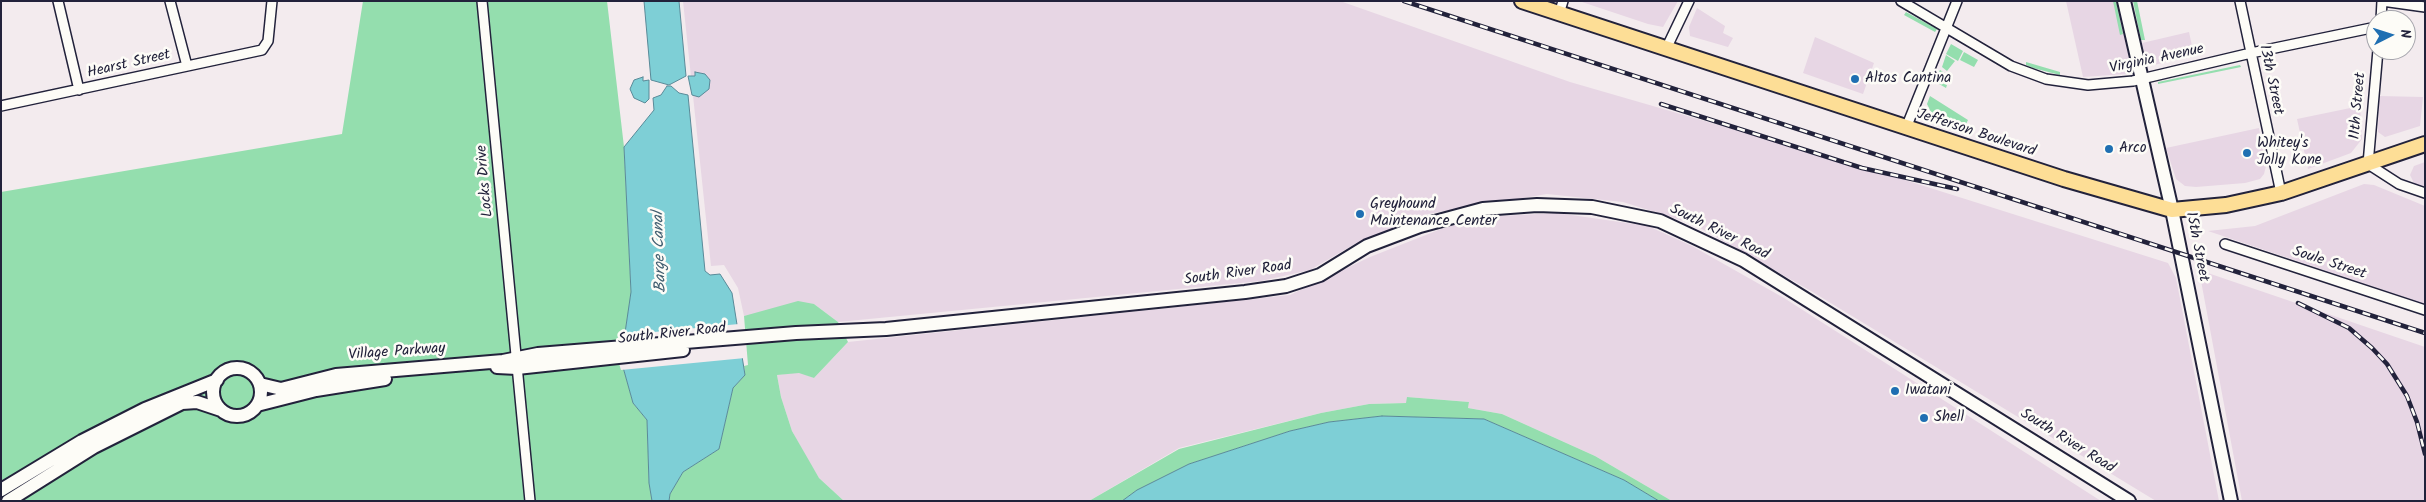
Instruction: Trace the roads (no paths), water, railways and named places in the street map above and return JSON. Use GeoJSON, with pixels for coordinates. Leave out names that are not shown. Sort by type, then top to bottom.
{"type":"FeatureCollection","features":[{"type":"Feature","properties":{"kind":"main road","name":"Jefferson Boulevard"},"geometry":{"type":"LineString","coordinates":[[1522,1],[1561,8],[1666,49],[2064,179],[2172,210],[2226,205],[2281,192],[2425,144]]}},
{"type":"Feature","properties":{"kind":"street"},"geometry":{"type":"LineString","coordinates":[[58,1],[79,90]]}},
{"type":"Feature","properties":{"kind":"street"},"geometry":{"type":"LineString","coordinates":[[170,1],[187,66]]}},
{"type":"Feature","properties":{"kind":"street","name":"Hearst Street"},"geometry":{"type":"LineString","coordinates":[[1,106],[262,50],[268,41],[272,1]]}},
{"type":"Feature","properties":{"kind":"street","name":"Locks Drive"},"geometry":{"type":"LineString","coordinates":[[482,1],[517,363]]}},
{"type":"Feature","properties":{"kind":"street"},"geometry":{"type":"LineString","coordinates":[[1666,49],[1689,1]]}},
{"type":"Feature","properties":{"kind":"street","name":"Virginia Avenue"},"geometry":{"type":"LineString","coordinates":[[1902,1],[2011,66],[2046,79],[2093,85],[2141,79],[2251,53],[2366,29]]}},
{"type":"Feature","properties":{"kind":"street"},"geometry":{"type":"LineString","coordinates":[[1906,128],[1957,1]]}},
{"type":"Feature","properties":{"kind":"street","name":"15th Street"},"geometry":{"type":"LineString","coordinates":[[2124,1],[2172,210],[2231,501]]}},
{"type":"Feature","properties":{"kind":"street","name":"13th Street"},"geometry":{"type":"LineString","coordinates":[[2240,1],[2281,192]]}},
{"type":"Feature","properties":{"kind":"street"},"geometry":{"type":"LineString","coordinates":[[2382,1],[2425,7]]}},
{"type":"Feature","properties":{"kind":"street","name":"11th Street"},"geometry":{"type":"LineString","coordinates":[[2368,164],[2377,60]]}},
{"type":"Feature","properties":{"kind":"street"},"geometry":{"type":"LineString","coordinates":[[2368,164],[2399,184],[2425,194]]}},
{"type":"Feature","properties":{"kind":"street","name":"South River Road"},"geometry":{"type":"LineString","coordinates":[[517,363],[830,332],[886,329],[1278,287],[1320,275],[1367,246],[1420,226],[1483,210],[1537,205],[1592,207],[1660,220],[1743,260],[2129,501]]}},
{"type":"Feature","properties":{"kind":"street","name":"Soule Street"},"geometry":{"type":"LineString","coordinates":[[2225,244],[2425,310]]}},
{"type":"Feature","properties":{"kind":"street"},"geometry":{"type":"LineString","coordinates":[[517,363],[530,501]]}},
{"type":"Feature","properties":{"kind":"street","name":"Village Parkway"},"geometry":{"type":"LineString","coordinates":[[260,384],[281,389],[343,374],[517,363]]}},
{"type":"Feature","properties":{"kind":"street","name":"Village Parkway"},"geometry":{"type":"LineString","coordinates":[[257,405],[316,390],[362,382],[517,363]]}},
{"type":"Feature","properties":{"kind":"street"},"geometry":{"type":"LineString","coordinates":[[1,490],[90,437],[145,409],[217,380],[222,374],[236,368],[250,372],[260,384],[260,398],[257,405],[244,415],[236,416],[197,402],[182,403],[94,447],[8,501]]}},
{"type":"Feature","properties":{"kind":"street"},"geometry":{"type":"LineString","coordinates":[[217,380],[214,396],[221,410]]}},
{"type":"Feature","properties":{"kind":"water"},"geometry":{"type":"Polygon","coordinates":[[[644,1],[679,1],[686,76],[669,85],[651,80],[644,1]]]}},
{"type":"Feature","properties":{"kind":"water"},"geometry":{"type":"Polygon","coordinates":[[[695,72],[705,74],[710,80],[709,89],[699,97],[692,95],[688,76],[695,76],[695,72]]]}},
{"type":"Feature","properties":{"kind":"water"},"geometry":{"type":"Polygon","coordinates":[[[643,77],[643,81],[649,80],[649,99],[645,103],[634,98],[630,89],[634,80],[643,77]]]}},
{"type":"Feature","properties":{"kind":"water","name":"Barge Canal"},"geometry":{"type":"Polygon","coordinates":[[[667,86],[671,86],[679,93],[688,95],[705,271],[710,275],[720,274],[732,293],[745,375],[733,388],[719,449],[683,472],[670,494],[669,501],[652,501],[649,483],[647,420],[633,403],[621,360],[631,292],[624,147],[654,110],[653,98],[661,95],[667,86]]]}},
{"type":"Feature","properties":{"kind":"water"},"geometry":{"type":"Polygon","coordinates":[[[1382,416],[1484,419],[1624,480],[1659,501],[1122,501],[1137,490],[1189,464],[1290,431],[1329,422],[1382,416]]]}},
{"type":"Feature","properties":{"kind":"railway"},"geometry":{"type":"LineString","coordinates":[[1404,1],[2425,333]]}},
{"type":"Feature","properties":{"kind":"railway"},"geometry":{"type":"LineString","coordinates":[[1661,104],[1862,168],[1957,189]]}},
{"type":"Feature","properties":{"kind":"railway"},"geometry":{"type":"LineString","coordinates":[[2298,303],[2349,328],[2387,364],[2407,396],[2417,422],[2425,454]]}},
{"type":"Feature","properties":{"kind":"place","name":"Altos Cantina"},"geometry":{"type":"Point","coordinates":[1855,79]}},
{"type":"Feature","properties":{"kind":"place","name":"Arco"},"geometry":{"type":"Point","coordinates":[2109,149]}},
{"type":"Feature","properties":{"kind":"place","name":"Whitey's Jolly Kone"},"geometry":{"type":"Point","coordinates":[2247,153]}},
{"type":"Feature","properties":{"kind":"place","name":"Greyhound Maintenance Center"},"geometry":{"type":"Point","coordinates":[1360,214]}},
{"type":"Feature","properties":{"kind":"place","name":"Iwatani"},"geometry":{"type":"Point","coordinates":[1895,391]}},
{"type":"Feature","properties":{"kind":"place","name":"Shell"},"geometry":{"type":"Point","coordinates":[1924,418]}}]}
